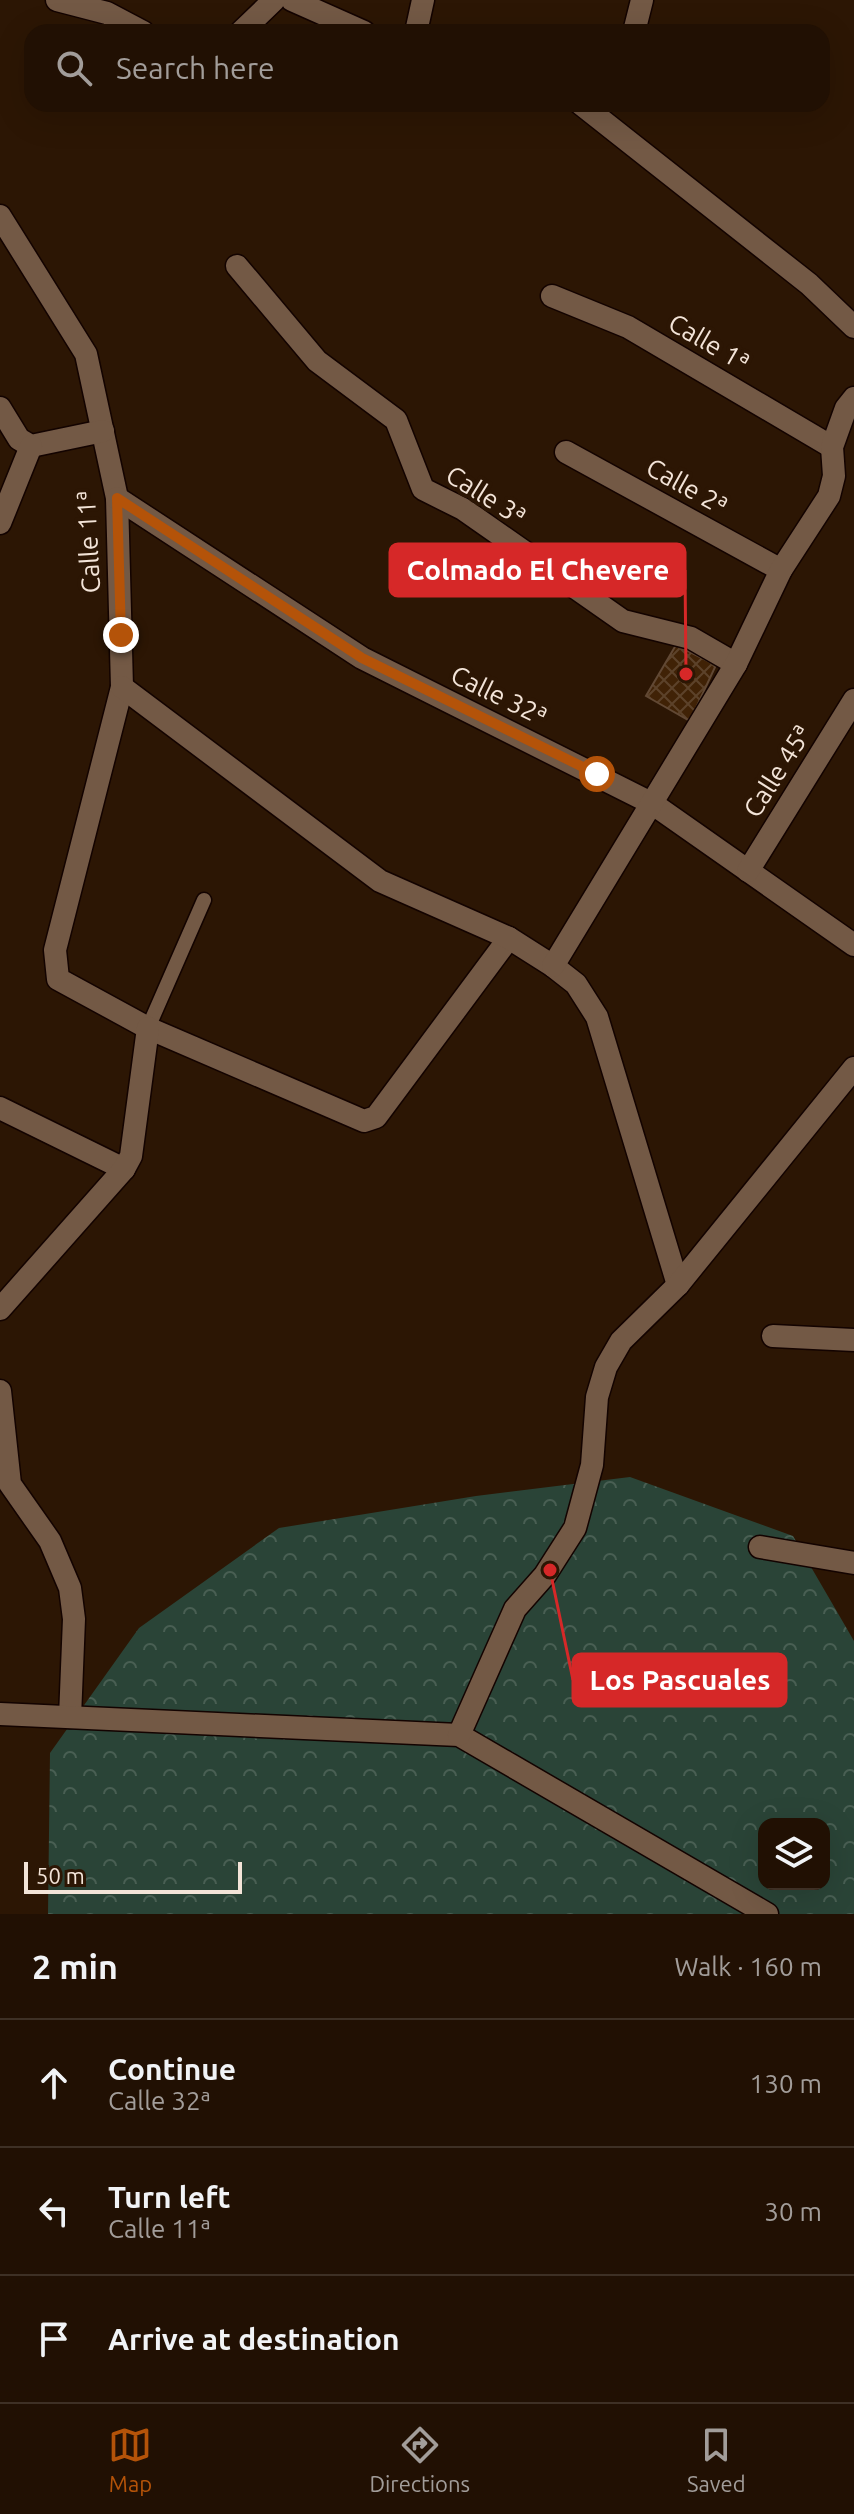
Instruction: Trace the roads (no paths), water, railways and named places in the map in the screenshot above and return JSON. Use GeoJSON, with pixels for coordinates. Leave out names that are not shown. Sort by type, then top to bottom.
{"type":"FeatureCollection","features":[{"type":"Feature","properties":{"kind":"street"},"geometry":{"type":"LineString","coordinates":[[57,0],[107,13],[128,24]]}},
{"type":"Feature","properties":{"kind":"street"},"geometry":{"type":"LineString","coordinates":[[249,24],[274,0]]}},
{"type":"Feature","properties":{"kind":"street"},"geometry":{"type":"LineString","coordinates":[[292,0],[346,24]]}},
{"type":"Feature","properties":{"kind":"street"},"geometry":{"type":"LineString","coordinates":[[418,24],[423,0]]}},
{"type":"Feature","properties":{"kind":"street"},"geometry":{"type":"LineString","coordinates":[[636,24],[642,0]]}},
{"type":"Feature","properties":{"kind":"street"},"geometry":{"type":"LineString","coordinates":[[591,112],[809,284],[854,327]]}},
{"type":"Feature","properties":{"kind":"street","name":"Calle 11ª"},"geometry":{"type":"LineString","coordinates":[[0,216],[86,354],[117,498],[122,687],[55,950],[58,979],[148,1028]]}},
{"type":"Feature","properties":{"kind":"street","name":"Calle 3ª"},"geometry":{"type":"LineString","coordinates":[[237,266],[317,361],[396,420],[423,489],[463,509],[623,621],[691,638],[736,664]]}},
{"type":"Feature","properties":{"kind":"street","name":"Calle 1ª"},"geometry":{"type":"LineString","coordinates":[[552,296],[628,327],[832,447]]}},
{"type":"Feature","properties":{"kind":"street"},"geometry":{"type":"LineString","coordinates":[[553,966],[736,664],[781,570],[829,496],[834,476],[832,447],[846,408],[854,398]]}},
{"type":"Feature","properties":{"kind":"street"},"geometry":{"type":"LineString","coordinates":[[0,408],[19,439],[31,446],[103,431]]}},
{"type":"Feature","properties":{"kind":"street"},"geometry":{"type":"LineString","coordinates":[[0,523],[31,446]]}},
{"type":"Feature","properties":{"kind":"street","name":"Calle 2ª"},"geometry":{"type":"LineString","coordinates":[[566,452],[781,570]]}},
{"type":"Feature","properties":{"kind":"street","name":"Calle 32ª"},"geometry":{"type":"LineString","coordinates":[[117,498],[362,658],[653,804],[854,945]]}},
{"type":"Feature","properties":{"kind":"street"},"geometry":{"type":"LineString","coordinates":[[122,687],[380,881],[509,938],[576,984],[597,1017],[678,1285]]}},
{"type":"Feature","properties":{"kind":"street","name":"Calle 45ª"},"geometry":{"type":"LineString","coordinates":[[748,871],[854,700]]}},
{"type":"Feature","properties":{"kind":"street"},"geometry":{"type":"LineString","coordinates":[[0,1309],[124,1169],[131,1156],[148,1028],[364,1121],[376,1117],[509,938]]}},
{"type":"Feature","properties":{"kind":"street"},"geometry":{"type":"LineString","coordinates":[[459,1735],[515,1609],[545,1575],[575,1528],[592,1465],[597,1397],[606,1367],[621,1341],[678,1285],[854,1068]]}},
{"type":"Feature","properties":{"kind":"street"},"geometry":{"type":"LineString","coordinates":[[0,1108],[124,1169]]}},
{"type":"Feature","properties":{"kind":"street"},"geometry":{"type":"LineString","coordinates":[[773,1336],[854,1340]]}},
{"type":"Feature","properties":{"kind":"street"},"geometry":{"type":"LineString","coordinates":[[0,1391],[10,1484],[50,1541],[70,1588],[74,1619],[70,1717]]}},
{"type":"Feature","properties":{"kind":"street"},"geometry":{"type":"LineString","coordinates":[[760,1547],[854,1563]]}},
{"type":"Feature","properties":{"kind":"street"},"geometry":{"type":"LineString","coordinates":[[0,1714],[459,1735],[767,1914]]}},
{"type":"Feature","properties":{"kind":"lane"},"geometry":{"type":"LineString","coordinates":[[148,1028],[204,900]]}},
{"type":"Feature","properties":{"kind":"place","name":"Colmado El Chevere"},"geometry":{"type":"Point","coordinates":[686,674]}},
{"type":"Feature","properties":{"kind":"place","name":"Los Pascuales"},"geometry":{"type":"Point","coordinates":[550,1570]}}]}
